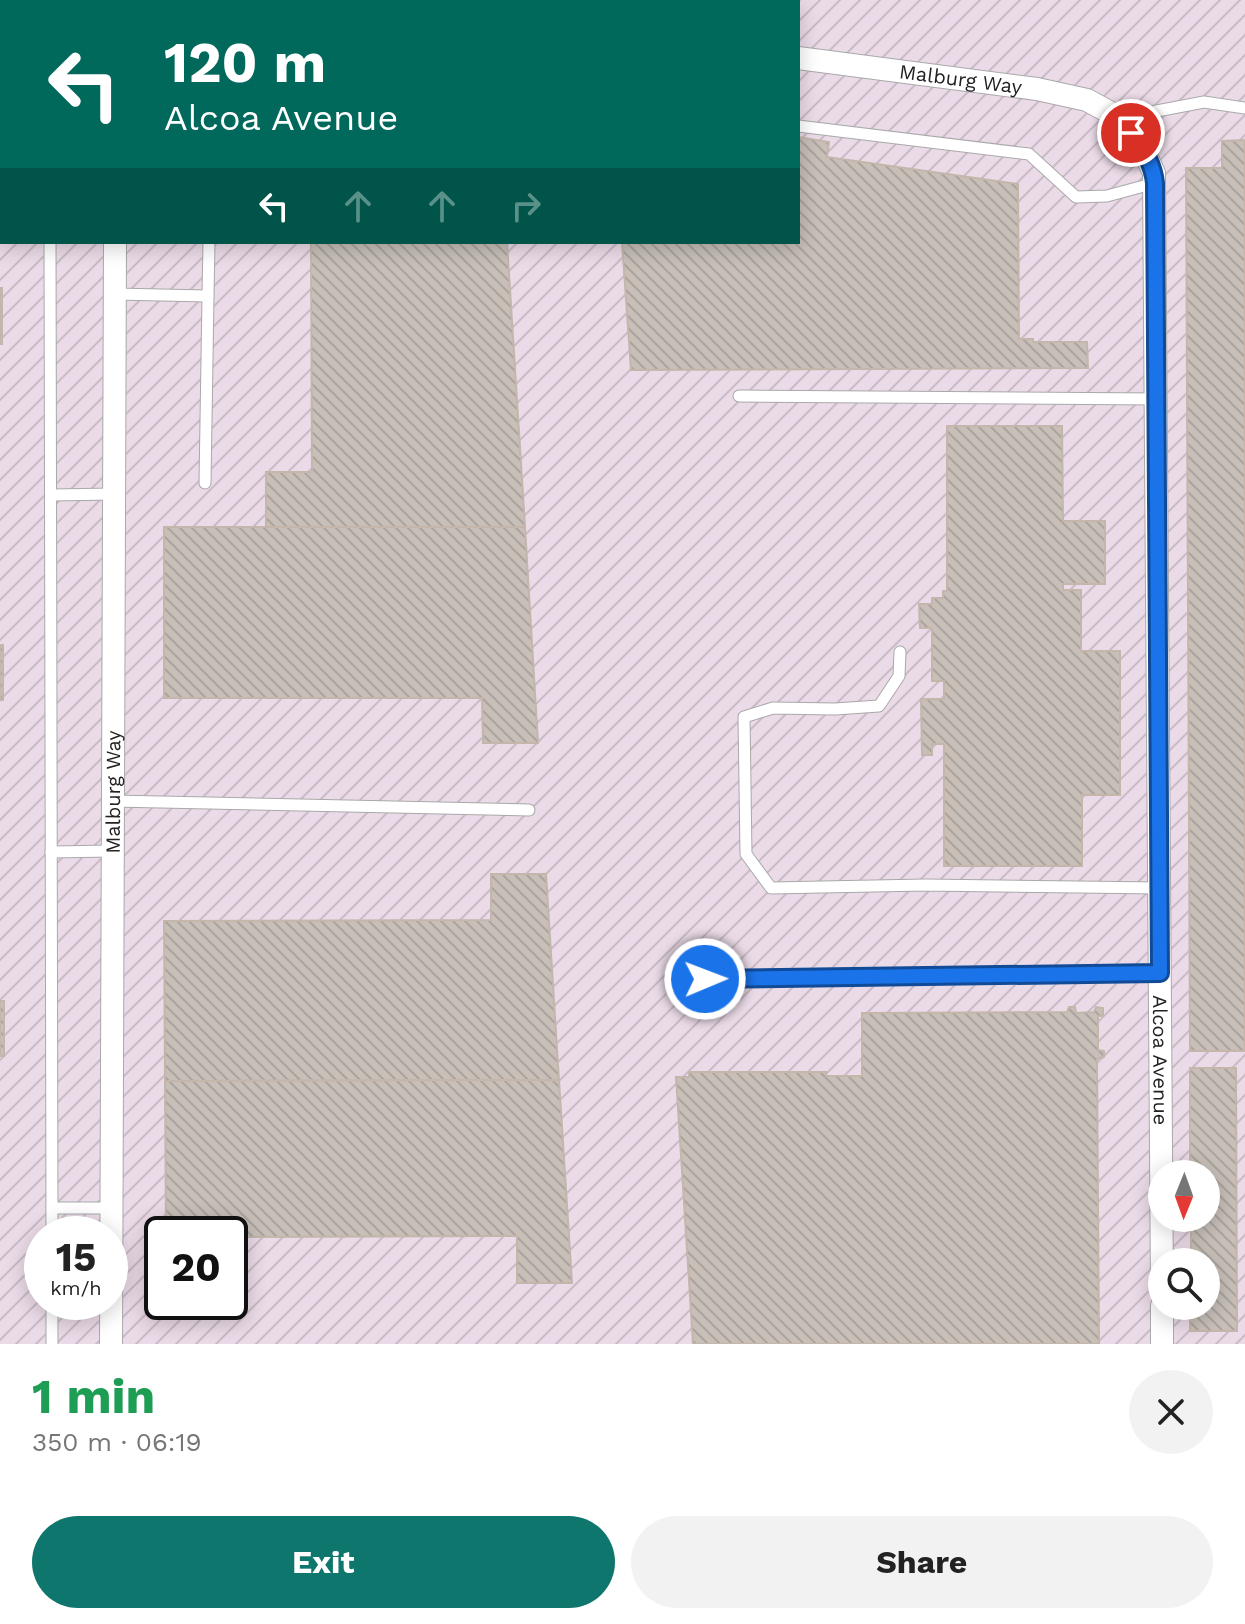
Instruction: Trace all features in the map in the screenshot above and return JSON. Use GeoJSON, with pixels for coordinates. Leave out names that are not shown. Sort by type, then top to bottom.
{"type":"FeatureCollection","features":[{"type":"Feature","properties":{"kind":"street","name":"Malburg Way"},"geometry":{"type":"LineString","coordinates":[[800,58],[1037,89],[1087,100],[1120,118]]}},
{"type":"Feature","properties":{"kind":"street","name":"Alcoa Avenue"},"geometry":{"type":"LineString","coordinates":[[1120,118],[1142,147],[1154,173],[1155,183],[1162,1248]]}},
{"type":"Feature","properties":{"kind":"street","name":"Malburg Way"},"geometry":{"type":"LineString","coordinates":[[111,1344],[115,244]]}},
{"type":"Feature","properties":{"kind":"street"},"geometry":{"type":"LineString","coordinates":[[1162,1320],[1162,1344]]}},
{"type":"Feature","properties":{"kind":"lane"},"geometry":{"type":"LineString","coordinates":[[1120,118],[1204,102],[1245,108]]}},
{"type":"Feature","properties":{"kind":"lane"},"geometry":{"type":"LineString","coordinates":[[800,126],[1029,154],[1076,197],[1107,196],[1155,183]]}},
{"type":"Feature","properties":{"kind":"lane"},"geometry":{"type":"LineString","coordinates":[[50,244],[52,1216]]}},
{"type":"Feature","properties":{"kind":"lane"},"geometry":{"type":"LineString","coordinates":[[205,483],[209,244]]}},
{"type":"Feature","properties":{"kind":"lane"},"geometry":{"type":"LineString","coordinates":[[114,294],[208,296]]}},
{"type":"Feature","properties":{"kind":"lane"},"geometry":{"type":"LineString","coordinates":[[739,396],[1156,399]]}},
{"type":"Feature","properties":{"kind":"lane"},"geometry":{"type":"LineString","coordinates":[[51,495],[114,494]]}},
{"type":"Feature","properties":{"kind":"lane"},"geometry":{"type":"LineString","coordinates":[[900,652],[899,676],[879,706],[773,708],[744,717],[746,854],[771,888],[925,885],[1159,888]]}},
{"type":"Feature","properties":{"kind":"lane"},"geometry":{"type":"LineString","coordinates":[[113,801],[529,810]]}},
{"type":"Feature","properties":{"kind":"lane"},"geometry":{"type":"LineString","coordinates":[[51,852],[112,851]]}},
{"type":"Feature","properties":{"kind":"lane"},"geometry":{"type":"LineString","coordinates":[[705,979],[1160,973]]}},
{"type":"Feature","properties":{"kind":"lane"},"geometry":{"type":"LineString","coordinates":[[52,1208],[111,1208]]}},
{"type":"Feature","properties":{"kind":"lane"},"geometry":{"type":"LineString","coordinates":[[52,1320],[52,1344]]}},
{"type":"Feature","properties":{"kind":"shaded area"},"geometry":{"type":"Polygon","coordinates":[[[800,0],[1245,0],[1245,1344],[0,1344],[0,244],[800,244],[800,0]]]}},
{"type":"Feature","properties":{"kind":"building"},"geometry":{"type":"Polygon","coordinates":[[[800,137],[829,142],[827,157],[1018,184],[1019,339],[1087,342],[1088,368],[631,370],[622,244],[800,244],[800,137]]]}},
{"type":"Feature","properties":{"kind":"building"},"geometry":{"type":"Polygon","coordinates":[[[1245,140],[1245,1051],[1190,1051],[1186,168],[1222,168],[1222,141],[1245,140]]]}},
{"type":"Feature","properties":{"kind":"building"},"geometry":{"type":"Polygon","coordinates":[[[311,244],[507,244],[525,527],[266,527],[266,472],[312,472],[311,244]]]}},
{"type":"Feature","properties":{"kind":"building"},"geometry":{"type":"Polygon","coordinates":[[[2,288],[2,344],[0,344],[2,288]]]}},
{"type":"Feature","properties":{"kind":"building"},"geometry":{"type":"Polygon","coordinates":[[[947,426],[1062,426],[1063,521],[1105,521],[1105,584],[1063,584],[1063,590],[1081,590],[1081,651],[1120,651],[1120,795],[1082,795],[1082,866],[944,866],[944,744],[932,744],[932,755],[922,755],[921,699],[944,699],[944,681],[932,681],[932,628],[920,628],[919,604],[932,604],[932,598],[943,598],[943,591],[947,591],[947,426]]]}},
{"type":"Feature","properties":{"kind":"building"},"geometry":{"type":"Polygon","coordinates":[[[164,527],[525,527],[538,743],[483,743],[482,698],[164,698],[164,527]]]}},
{"type":"Feature","properties":{"kind":"building"},"geometry":{"type":"Polygon","coordinates":[[[0,645],[3,645],[3,700],[0,700],[0,645]]]}},
{"type":"Feature","properties":{"kind":"building"},"geometry":{"type":"Polygon","coordinates":[[[491,874],[546,874],[559,1080],[165,1081],[164,921],[491,920],[491,874]]]}},
{"type":"Feature","properties":{"kind":"building"},"geometry":{"type":"Polygon","coordinates":[[[0,1001],[4,1001],[4,1056],[0,1056],[0,1001]]]}},
{"type":"Feature","properties":{"kind":"building"},"geometry":{"type":"Polygon","coordinates":[[[1069,1007],[1075,1007],[1076,1013],[1103,1008],[1103,1016],[1098,1016],[1098,1050],[1104,1051],[1104,1057],[1097,1059],[1099,1344],[693,1344],[676,1077],[689,1077],[689,1072],[826,1072],[826,1076],[862,1076],[862,1013],[1067,1012],[1069,1007]]]}},
{"type":"Feature","properties":{"kind":"building"},"geometry":{"type":"Polygon","coordinates":[[[1190,1068],[1236,1068],[1237,1331],[1190,1331],[1190,1320],[1220,1320],[1220,1248],[1191,1248],[1191,1232],[1220,1232],[1220,1160],[1190,1160],[1190,1068]]]}},
{"type":"Feature","properties":{"kind":"building"},"geometry":{"type":"Polygon","coordinates":[[[559,1080],[572,1283],[517,1283],[517,1236],[248,1237],[248,1216],[166,1216],[165,1081],[559,1080]]]}},
{"type":"Feature","properties":{"kind":"route"},"geometry":{"type":"LineString","coordinates":[[705,979],[1160,973],[1155,183],[1154,173],[1142,147],[1131,133]]}}]}
